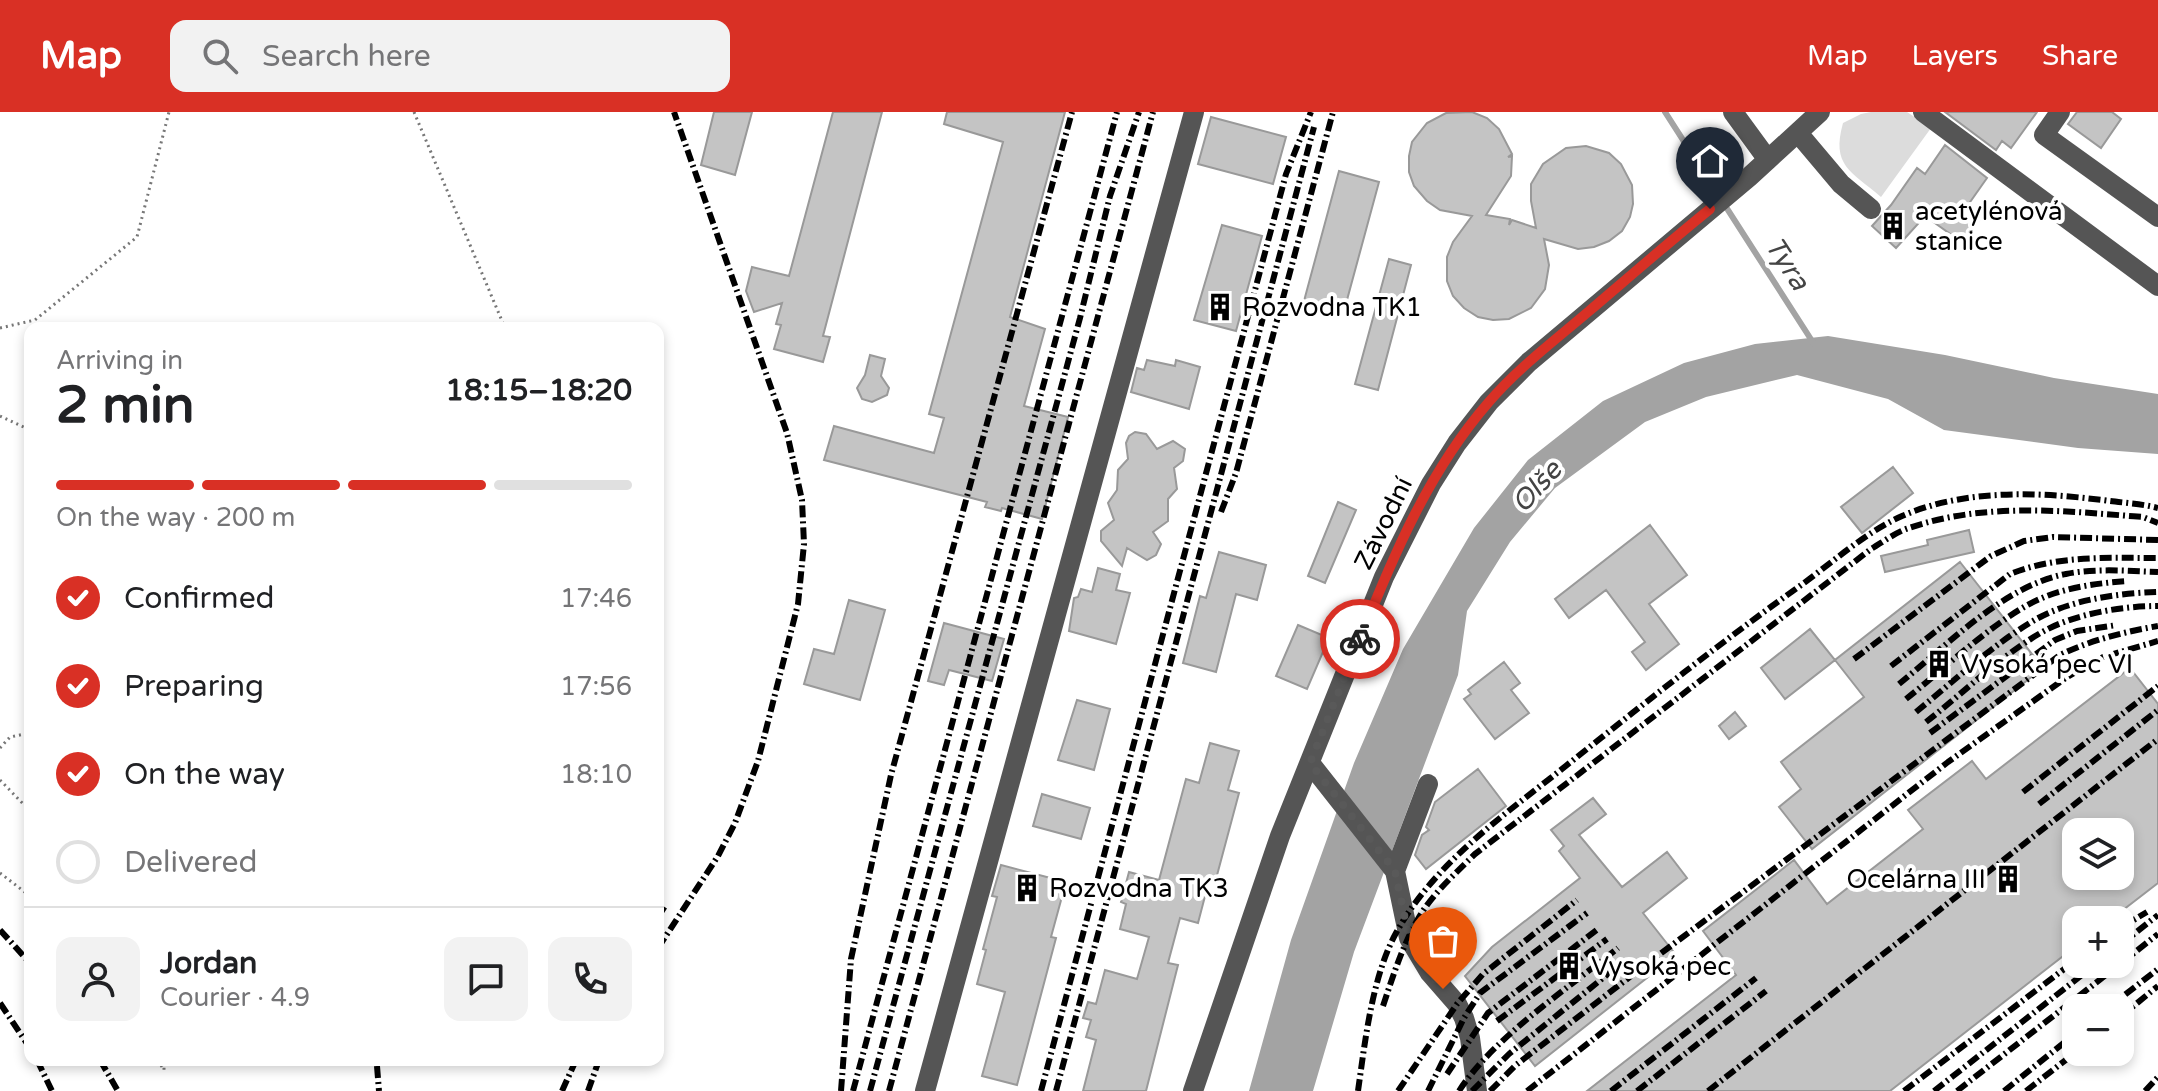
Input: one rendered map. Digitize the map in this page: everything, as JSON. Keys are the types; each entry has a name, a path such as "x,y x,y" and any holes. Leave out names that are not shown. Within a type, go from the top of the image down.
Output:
{"street":[{"path":"925,1091 1194,112"},
{"path":"1733,112 1768,160"},
{"name":"Závodní","path":"1193,1091 1280,836 1316,771 1384,577 1431,484 1457,443 1489,402 1529,362 1749,177 1820,112"},
{"path":"1923,112 2156,282"},
{"path":"2060,112 2044,135 2158,217"},
{"path":"1798,133 1841,184 1871,209"},
{"path":"1316,771 1395,871 1409,938 1430,973 1457,1004 1464,1018 1470,1038 1477,1091"},
{"path":"1395,871 1428,784"}],"path":[{"path":"26,322 35,320 137,237 169,112"},
{"path":"414,112 502,322"},
{"path":"0,328 24,323"},
{"path":"0,416 24,427"},
{"path":"0,748 10,737 24,734"},
{"path":"0,780 24,805"},
{"path":"0,873 24,891"}],"shaded area":[{"path":"1871,112 1907,112 1931,128 1881,197 1846,166 1840,149 1843,123"}],"water":[{"name":"Olše","path":"1828,336 2158,394 2158,454 2078,448 1944,430 1888,399 1797,375 1706,397 1645,422 1555,488 1510,542 1467,611 1458,675 1354,952 1313,1091 1249,1091 1291,940 1354,763 1403,649 1474,528 1528,460 1603,401 1684,363 1755,344"}],"building":[{"path":"714,112 752,112 735,175 701,165"},
{"path":"833,112 882,112 823,336 830,337 823,362 774,349 781,325 776,324 782,303 754,312 746,291 752,267 789,276"},
{"path":"947,112 1065,112 1010,317 1045,329 1024,406 1068,417 1042,519 1002,508 1001,511 985,507 987,502 824,460 834,426 934,453 944,418 929,414 1003,142 944,124"},
{"path":"1472,112 1487,118 1499,129 1512,154 1508,157 1512,156 1511,176 1486,215 1510,219 1509,225 1512,220 1536,228 1531,184 1543,164 1566,148 1586,146 1609,153 1621,164 1632,185 1630,217 1622,231 1609,241 1578,249 1544,239 1549,265 1545,289 1531,308 1509,319 1478,317 1453,296 1447,281 1447,257 1453,242 1472,216 1440,210 1427,201 1414,186 1409,172 1412,142 1427,123 1446,113"},
{"path":"1945,112 2037,112 2011,148 2002,141 1996,150"},
{"path":"2077,112 2112,112 2121,119 2101,148 2068,124"},
{"path":"1211,117 1286,137 1273,184 1198,164"},
{"path":"1945,145 1987,178 1968,205 1983,215 1963,243 1925,216 1896,248 1872,226 1917,168 1925,174"},
{"path":"1339,171 1379,182 1344,311 1304,301"},
{"path":"1222,225 1262,236 1236,331 1194,320"},
{"path":"1389,259 1411,265 1378,390 1355,384"},
{"path":"870,355 885,359 881,376 889,388 887,395 872,402 862,399 857,388 865,375"},
{"path":"1147,360 1175,366 1176,360 1200,367 1189,409 1131,392 1137,368 1144,370"},
{"path":"1135,432 1146,434 1157,449 1173,441 1185,449 1183,461 1174,468 1177,489 1168,499 1168,521 1153,532 1161,544 1156,555 1147,560 1127,548 1122,566 1101,541 1101,531 1114,520 1108,503 1117,490 1118,470 1128,459 1126,443"},
{"path":"1893,467 1913,493 1862,533 1841,507"},
{"path":"1338,502 1356,510 1325,583 1308,576"},
{"path":"1650,525 1687,575 1649,604 1679,644 1646,670 1632,652 1645,642 1606,590 1569,618 1555,599"},
{"path":"1969,530 1974,552 1885,572 1881,556 1928,545 1927,540"},
{"path":"1219,552 1266,565 1257,600 1236,594 1216,672 1183,663 1200,596 1206,598"},
{"name":"Vysoká pec VI","path":"1960,562 2043,668 1812,849 1779,807 1801,789 1781,762 1864,697 1835,660"},
{"path":"1098,568 1120,574 1116,590 1130,593 1116,644 1069,631 1074,598 1078,597 1081,589 1092,592"},
{"path":"849,600 885,610 860,700 804,684 814,649 834,654"},
{"path":"944,623 1004,639 992,681 949,670 944,685 928,681"},
{"path":"1298,625 1329,638 1307,689 1276,676"},
{"path":"1810,629 1835,660 1785,699 1761,668"},
{"path":"1504,662 1520,683 1511,690 1529,713 1495,739 1464,699 1471,694 1468,690"},
{"name":"Ocelárna III","path":"2130,668 2158,704 2158,883 2128,906 2062,906 2062,957 1890,1091 1587,1091 1736,975 1703,931 1794,860 1827,904 1923,829 1908,810 1972,761 1986,779"},
{"path":"1077,700 1110,709 1094,770 1058,760"},
{"path":"1735,712 1746,726 1729,739 1719,726"},
{"path":"1210,743 1239,751 1228,790 1239,793 1216,879 1210,877 1198,923 1180,918 1168,963 1178,965 1146,1091 1083,1091 1096,1040 1086,1037 1091,1020 1083,1018 1088,1002 1096,1004 1105,970 1137,979 1149,937 1120,929 1126,904 1121,902 1129,872 1159,880 1186,779 1199,783"},
{"path":"1478,769 1506,806 1426,869 1415,855 1422,835 1429,830 1426,827 1435,802"},
{"path":"1042,794 1090,808 1081,839 1033,826"},
{"name":"Vysoká pec","path":"1593,798 1606,814 1579,835 1622,887 1667,852 1687,878 1643,913 1676,955 1535,1066 1465,976 1492,947 1580,878 1559,851 1564,846 1551,830"},
{"path":"1001,865 1066,882 1051,937 1056,938 1017,1085 982,1076 1005,992 977,984 997,897 992,896"}],"waterway":[{"name":"Tyra","path":"1665,112 1814,344"}],"railway":[{"path":"664,939 718,856 735,823 758,761 798,604 804,544 802,500 787,433 674,112"},
{"path":"841,1091 851,959 891,775 1072,112"},
{"path":"853,1091 1117,112"},
{"path":"870,1091 1080,318 1110,196 1139,112"},
{"path":"889,1091 1153,112"},
{"path":"1041,1091 1286,174 1311,112"},
{"path":"1221,512 1236,473 1333,112"},
{"path":"1056,1091 1314,127"},
{"path":"1358,1091 1381,969 1396,933 1432,882 1499,819 1683,673 1848,549 1902,516 1927,507 1978,497 2031,494 2158,508"},
{"path":"1383,1006 1418,919 1437,893 1475,854 1885,540 1904,530 1938,520 1967,514 2025,510 2143,517 2158,523"},
{"path":"1854,659 1991,556 2024,541 2053,537 2158,540"},
{"path":"1891,666 2010,574 2064,561 2158,558"},
{"path":"1899,684 1977,619 2021,590 2043,580 2089,571 2158,572"},
{"path":"1906,699 1990,630 2025,606 2073,588 2127,581"},
{"path":"1916,712 2002,641 2047,614 2094,599 2158,592"},
{"path":"1926,722 1999,662 2044,631 2099,612 2158,606"},
{"path":"1930,733 2055,640 2077,631 2117,625"},
{"path":"1490,1091 1516,1065 1640,969 2060,655 2108,637 2158,626"},
{"path":"1527,1091 1948,762 2067,677 2103,657 2158,641"},
{"path":"2023,792 2158,686"},
{"path":"2039,804 2158,710"},
{"path":"1708,1091 2158,739"},
{"path":"1398,1091 1457,1004 1483,974 1577,900"},
{"path":"2134,920 2147,912"},
{"path":"1428,1091 1464,1018 1480,993 1587,913"},
{"path":"2134,934 2158,915"},
{"path":"1447,1074 1488,1013 1598,929"},
{"path":"0,930 24,956"},
{"path":"2134,953 2158,934"},
{"path":"1497,1021 1607,939"},
{"path":"1459,1091 1511,1033 1618,948"},
{"path":"1472,1091 1509,1054 1624,961"},
{"path":"2126,994 2158,969"},
{"path":"1904,1091 2062,971"},
{"path":"1611,1091 1756,978"},
{"path":"1934,1091 2078,978"},
{"path":"1957,1091 2102,978"},
{"path":"2134,1006 2158,986"},
{"path":"1637,1091 1766,991"},
{"path":"0,1003 24,1039"},
{"path":"2004,1091 2062,1044"},
{"path":"2026,1091 2062,1063"},
{"path":"40,1066 52,1091"},
{"path":"103,1066 118,1091"},
{"path":"377,1066 379,1091"},
{"path":"562,1091 573,1066"},
{"path":"588,1091 597,1066"},
{"path":"2145,1091 2158,1077"}],"way so far":[{"path":"1360,639 1310,763 1395,871 1409,938 1443,989"}],"place":[{"name":"acetylénová stanice","path":"1893,226"},
{"name":"Rozvodna TK1","path":"1220,307"},
{"name":"Vysoká pec VI","path":"1939,664"},
{"name":"Ocelárna III","path":"2008,879"},
{"name":"Rozvodna TK3","path":"1027,888"},
{"name":"Vysoká pec","path":"1569,966"}],"route":[{"path":"1360,639 1384,577 1431,484 1457,443 1489,402 1529,362 1710,209"}]}
